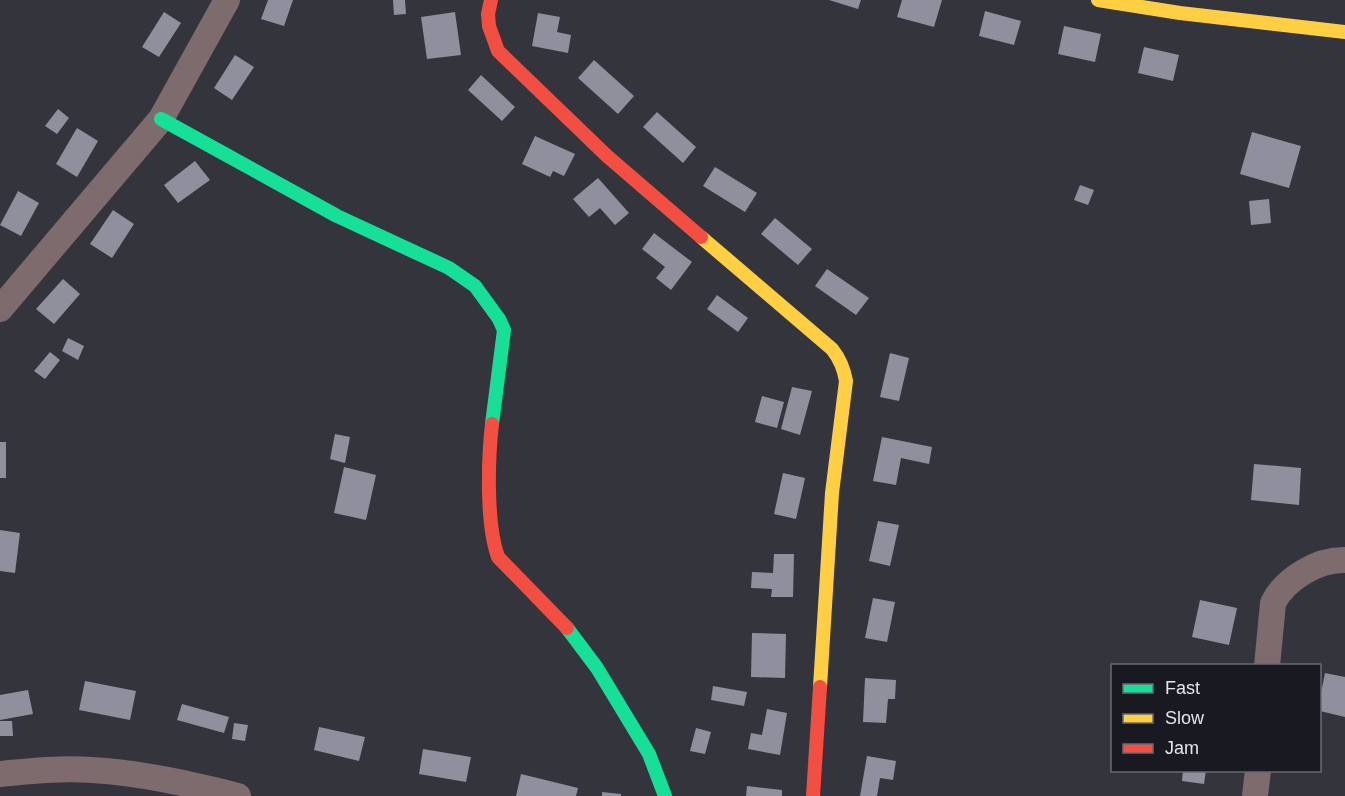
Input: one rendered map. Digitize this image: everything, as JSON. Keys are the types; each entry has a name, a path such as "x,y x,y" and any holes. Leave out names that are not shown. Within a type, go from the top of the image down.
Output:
{"street":[{"path":"0,309 161,119 227,0"},
{"path":"490,0 487,10 489,31 498,51 607,156 832,349 844,368 844,397 832,493 813,796"},
{"path":"1098,0 1180,13 1345,32"},
{"path":"161,119 338,216 449,268 475,286 485,298 504,330 491,435 489,472 493,543 498,557 557,617 597,668 649,754 665,796"},
{"path":"1267,664 1273,603 1278,594 1309,570 1321,564 1345,561"},
{"path":"0,774 49,770 91,770 140,775 238,796"},
{"path":"1255,796 1258,772"}],"building":[{"path":"268,0 293,0 284,26 261,19"},
{"path":"393,0 405,0 406,14 394,15"},
{"path":"829,0 861,0 858,9"},
{"path":"902,0 942,0 934,27 897,17"},
{"path":"985,11 1021,21 1014,45 979,36"},
{"path":"164,12 181,23 159,57 142,47"},
{"path":"455,12 461,55 427,59 421,17"},
{"path":"538,13 560,17 557,32 571,35 568,53 532,46"},
{"path":"1064,26 1101,34 1095,62 1058,54"},
{"path":"1144,47 1179,55 1173,81 1138,73"},
{"path":"235,55 254,67 232,100 214,88"},
{"path":"594,60 634,96 618,114 578,78"},
{"path":"481,75 515,107 502,121 468,90"},
{"path":"58,109 69,118 57,134 45,126"},
{"path":"657,112 696,147 683,163 643,127"},
{"path":"77,128 98,141 77,177 56,164"},
{"path":"1252,132 1301,146 1289,188 1240,174"},
{"path":"535,136 575,154 564,176 553,171 550,177 522,164"},
{"path":"195,161 210,180 178,203 164,185"},
{"path":"715,167 757,193 745,212 703,186"},
{"path":"598,178 629,213 615,225 600,208 589,217 573,199"},
{"path":"1080,185 1094,190 1088,205 1074,200"},
{"path":"18,191 39,203 21,236 0,225"},
{"path":"1269,199 1271,223 1251,225 1249,201"},
{"path":"113,210 134,224 112,258 90,244"},
{"path":"775,218 812,249 798,265 761,234"},
{"path":"654,233 692,262 671,290 656,278 665,267 642,249"},
{"path":"827,269 869,298 856,315 815,286"},
{"path":"63,279 80,294 54,324 36,309"},
{"path":"717,295 748,318 738,332 707,309"},
{"path":"68,338 84,346 78,360 62,351"},
{"path":"50,352 60,360 45,379 34,371"},
{"path":"890,353 909,358 899,401 880,397"},
{"path":"792,387 812,391 800,435 781,429"},
{"path":"762,396 784,402 777,428 755,422"},
{"path":"335,434 350,437 345,463 330,459"},
{"path":"882,437 932,447 929,464 901,458 896,485 873,481"},
{"path":"0,442 6,442 6,478 0,478"},
{"path":"1254,464 1301,468 1299,505 1251,500"},
{"path":"344,467 376,475 366,520 334,513"},
{"path":"783,473 805,478 796,519 774,514"},
{"path":"878,521 899,525 890,566 869,561"},
{"path":"0,530 20,533 15,573 0,571"},
{"path":"774,554 794,554 793,597 771,597 772,589 751,588 752,572 773,573"},
{"path":"873,598 895,602 887,642 865,638"},
{"path":"1200,600 1237,608 1229,645 1192,637"},
{"path":"752,633 786,634 785,678 751,677"},
{"path":"1325,673 1345,677 1345,717 1321,711 1321,693"},
{"path":"865,678 896,680 895,699 888,699 886,723 863,722"},
{"path":"85,681 136,691 130,720 79,710"},
{"path":"713,686 747,692 744,706 711,700"},
{"path":"28,690 33,714 0,720 0,695"},
{"path":"182,704 229,717 224,733 177,720"},
{"path":"767,709 787,713 780,755 748,749 751,733 762,735"},
{"path":"0,721 12,721 13,736 0,736"},
{"path":"234,723 248,725 245,741 232,739"},
{"path":"319,727 365,737 359,761 314,750"},
{"path":"696,728 711,732 705,754 690,751"},
{"path":"423,749 471,757 466,782 419,774"},
{"path":"867,756 896,761 893,780 880,778 877,796 860,796"},
{"path":"1183,772 1206,772 1204,784 1182,781"},
{"path":"521,774 578,788 576,796 516,796"},
{"path":"747,786 782,790 782,796 746,796"},
{"path":"602,792 621,794 621,796 602,796"}],"traffic: fast":[{"path":"161,119 337,216 449,268 475,286 499,319 504,330 492,424"},
{"path":"567,628 597,668 649,754 665,796"}],"traffic: slow":[{"path":"1098,0 1180,13 1345,32"},
{"path":"701,237 832,349 844,372 846,381 832,493 820,687"}],"traffic: jam":[{"path":"491,0 488,14 489,26 498,51 607,156 701,237"},
{"path":"492,424 489,473 490,510 491,527 498,557 567,628"},
{"path":"813,796 820,687"}]}
